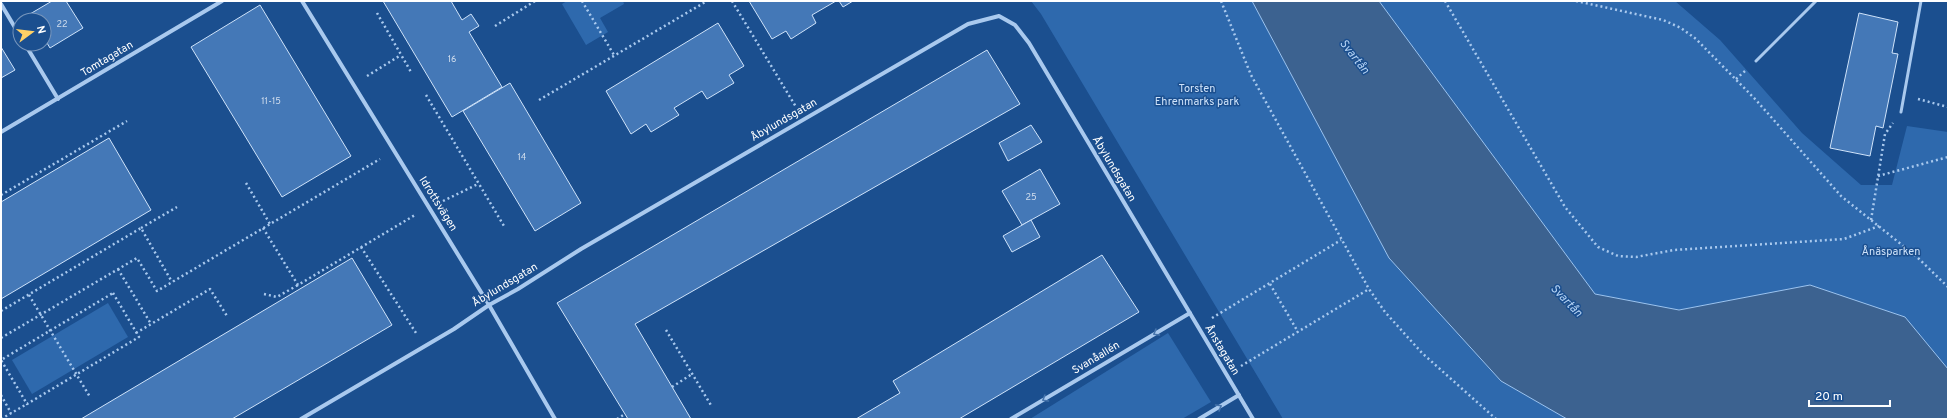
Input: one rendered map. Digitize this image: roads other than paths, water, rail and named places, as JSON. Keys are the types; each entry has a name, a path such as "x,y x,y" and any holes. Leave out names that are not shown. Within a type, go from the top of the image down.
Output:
{"street":[{"name":"Tomtagatan","path":"1,132 222,1"},
{"name":"Idrottsvägen","path":"302,1 489,305 555,419"},
{"path":"1,4 12,23"},
{"name":"Åbylundsgatan","path":"301,419 454,329 489,305 518,289 581,249 968,24 999,16 1015,26 1029,43 1176,290"},
{"path":"30,52 58,99"},
{"name":"Ånstagatan","path":"1176,290 1253,419"},
{"name":"Svanåallén","path":"1011,419 1190,313"},
{"path":"1199,419 1239,395"}],"lane":[{"path":"1756,61 1816,1"},
{"path":"1901,112 1921,1"}],"water":[{"name":"Svartån","path":"1252,1 1379,1 1595,294 1679,310 1810,285 1905,317 1948,369 1948,419 1567,419 1501,381 1389,258"}],"park label":[{"name":"Torsten Ehrenmarks park","path":"1197,95"},
{"name":"Ånäsparken","path":"1891,252"}]}
